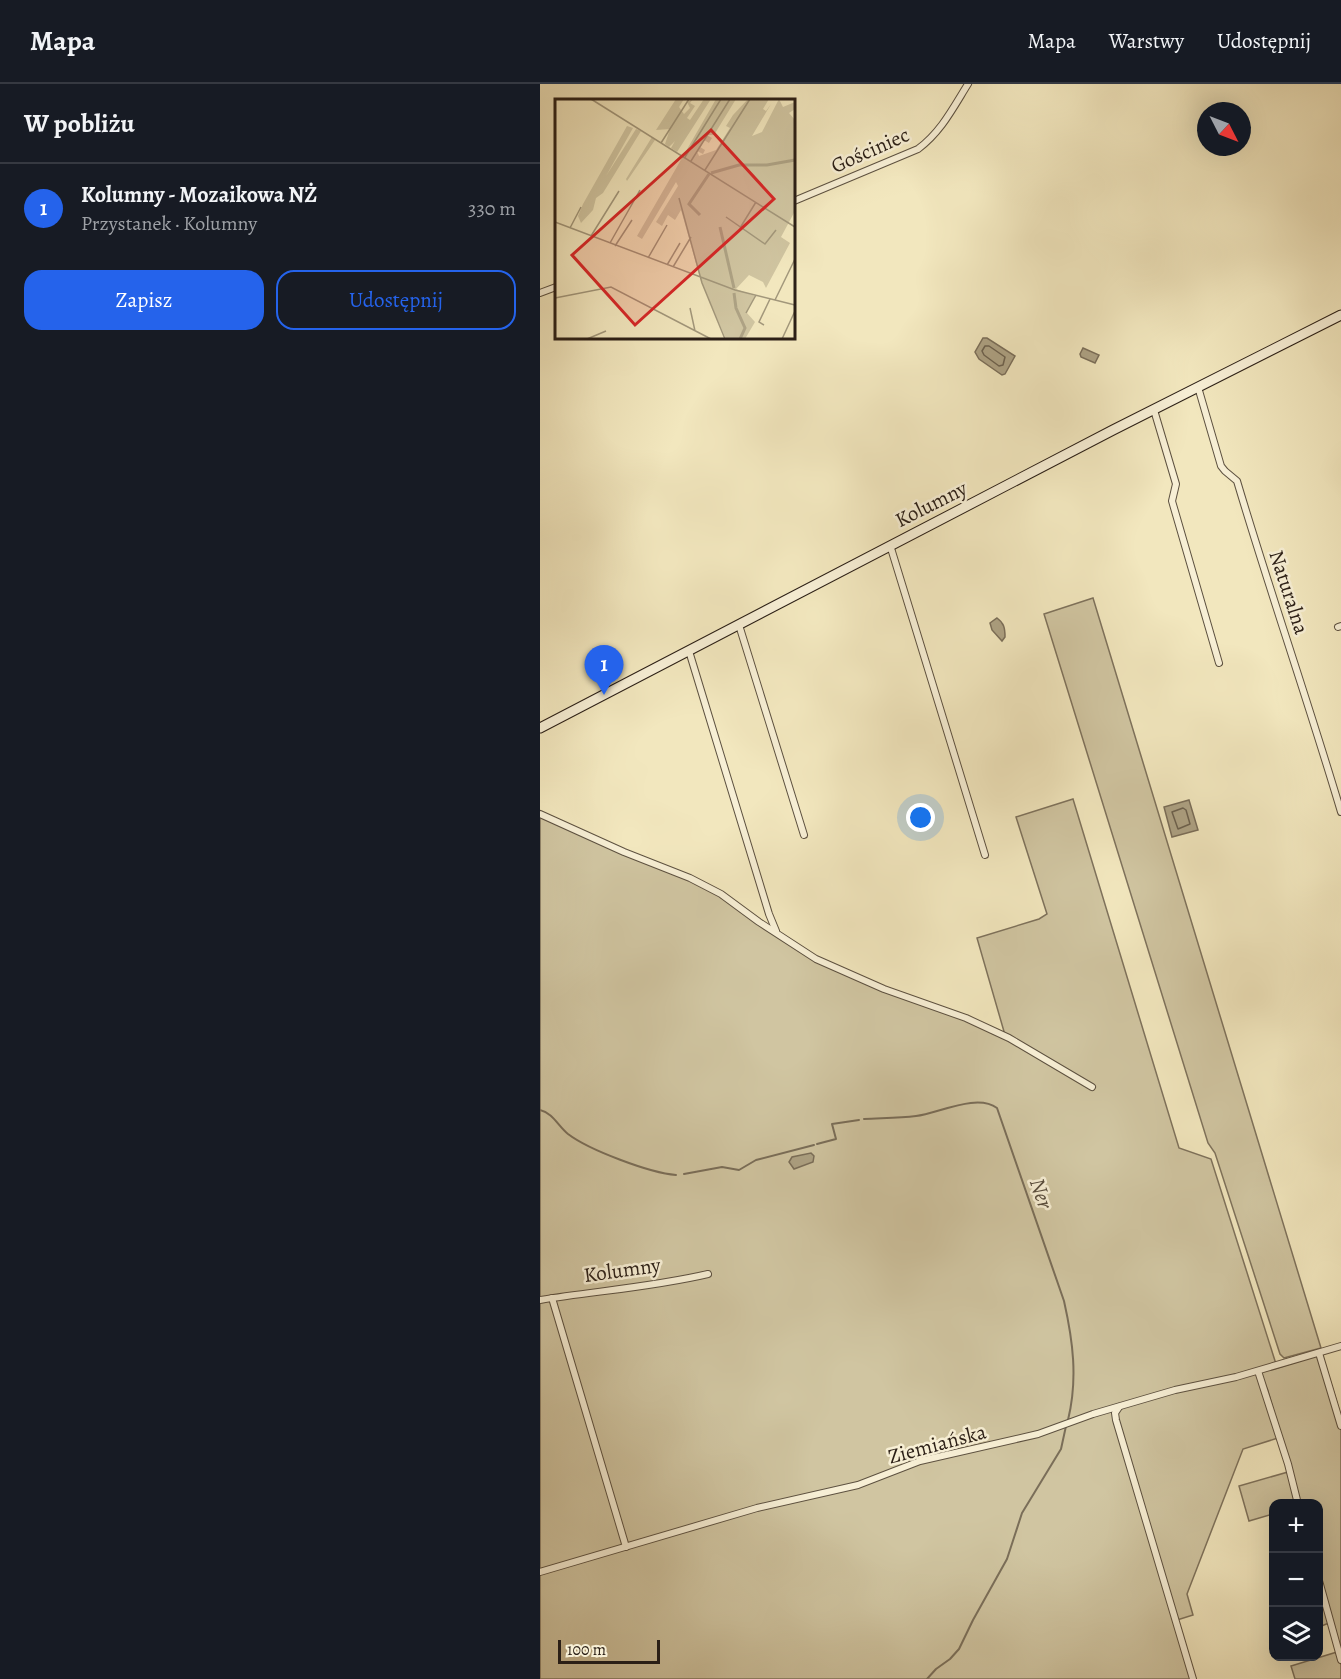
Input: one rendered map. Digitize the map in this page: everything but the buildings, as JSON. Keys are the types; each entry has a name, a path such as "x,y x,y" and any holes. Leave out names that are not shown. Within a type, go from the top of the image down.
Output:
{"street":[{"name":"Gościniec","path":"795,201 918,149 930,140 942,125 968,84"},
{"path":"540,293 555,287"},
{"name":"Kolumny","path":"540,728 890,545 1341,315"},
{"name":"Naturalna","path":"1198,387 1221,466 1238,481 1272,599 1296,662 1341,812"},
{"path":"1154,410 1176,484 1172,501 1219,663"},
{"path":"890,545 985,855"},
{"path":"739,625 804,836"},
{"path":"689,651 769,915 777,933"},
{"path":"540,813 624,852 690,878 721,894 759,922 823,962 893,992 966,1018 1009,1038 1092,1087"},
{"name":"Kolumny","path":"540,1300 634,1288 708,1274"},
{"path":"552,1298 626,1547"},
{"name":"Ziemiańska","path":"540,1572 757,1508 858,1485 920,1461 1038,1434 1093,1414 1175,1390 1258,1371 1341,1346"},
{"path":"1319,1353 1341,1426"},
{"path":"1258,1371 1297,1499"},
{"path":"1119,1407 1116,1411 1116,1420 1193,1679"},
{"path":"1323,1595 1341,1660"}],"shaded area":[{"path":"1093,598 1321,1348 1284,1358 1280,1354 1215,1153 1208,1143 1044,614"},
{"path":"1073,799 1179,1148 1211,1159 1276,1364 1274,1369 1322,1354 1341,1416 1341,1654 1323,1587 1323,1499 1299,1499 1267,1388 1278,1438 1243,1449 1187,1594 1193,1615 1177,1620 1191,1679 540,1679 540,815 719,894 829,965 1005,1035 977,938 1039,919 1047,914 1016,817"},
{"path":"1288,1472 1295,1499 1269,1499 1269,1515 1249,1521 1239,1486"},
{"path":"1323,1602 1329,1623 1323,1625"},
{"path":"1337,1652 1341,1665 1341,1679 1295,1679 1291,1666 1307,1661 1323,1661 1323,1656"}],"water":[{"path":"983,338 987,338 1015,356 1005,374 1002,375 979,359 975,352"},
{"path":"1083,348 1099,355 1095,363 1081,357"},
{"path":"997,618 1004,628 1005,637 1002,641 992,630 990,623"},
{"path":"1189,800 1198,830 1172,837 1164,807"},
{"path":"811,1153 814,1156 813,1162 794,1169 789,1162 792,1157"}],"waterway":[{"name":"Ner","path":"864,1119 916,1116 979,1102 997,1108 1064,1301 1070,1331 1074,1375 1068,1420"},
{"name":"Ner","path":"540,1110 552,1117 568,1134 590,1147 636,1165 676,1175"},
{"name":"Ner","path":"817,1144 836,1139 832,1124 859,1120"},
{"name":"Ner","path":"684,1174 722,1167 739,1170 756,1160 814,1145"},
{"name":"Ner","path":"927,1679 959,1649 1007,1559 1022,1513 1061,1449 1066,1426"}],"place":[{"name":"Kolumny - Mozaikowa NŻ","path":"604,695"}]}
